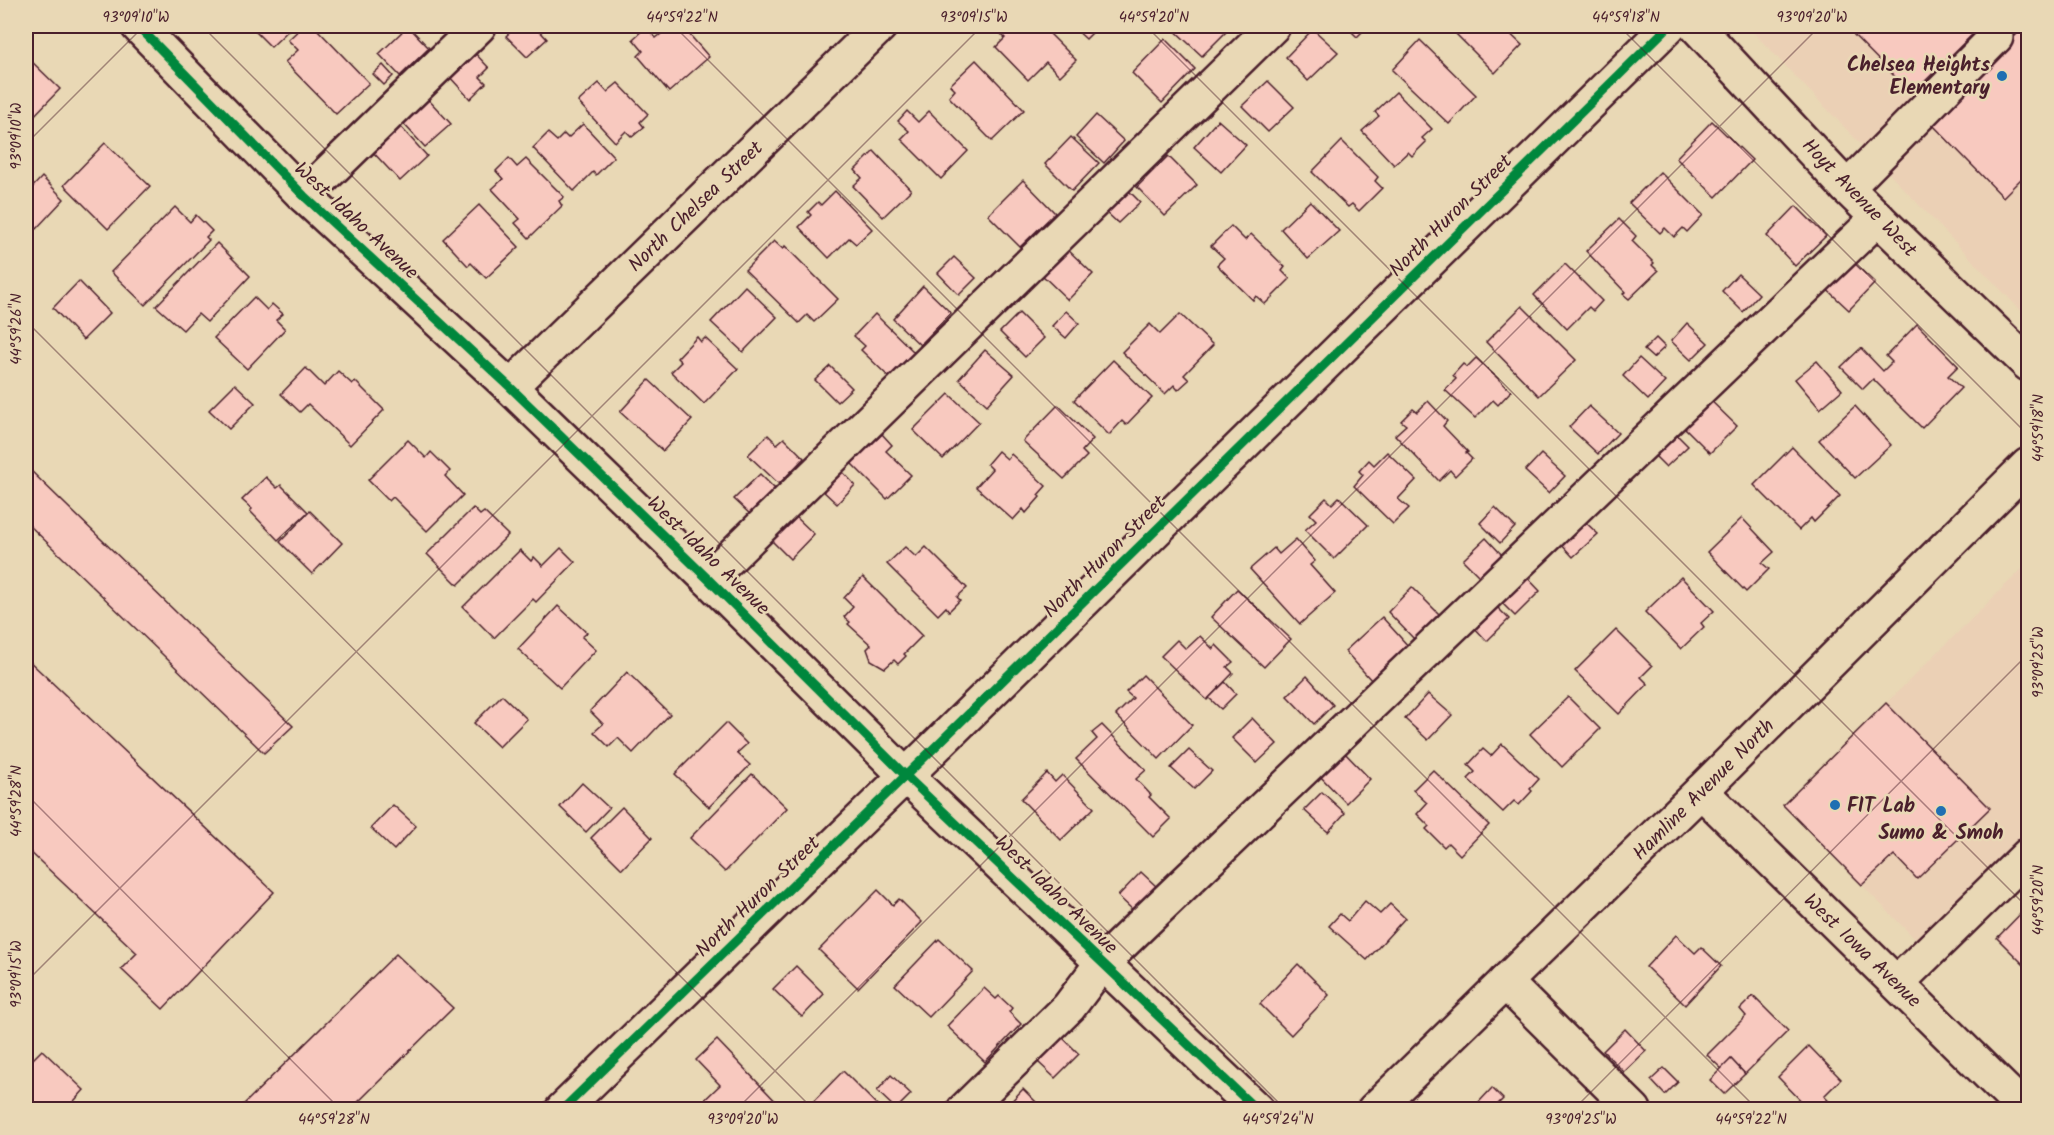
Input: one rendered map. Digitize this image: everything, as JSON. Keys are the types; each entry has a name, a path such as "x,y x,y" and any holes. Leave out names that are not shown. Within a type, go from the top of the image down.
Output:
{"street":[{"name":"West Idaho Avenue","path":"138,26 304,196 510,387 906,776 1257,1110"},
{"path":"304,196 479,26"},
{"name":"North Chelsea Street","path":"510,387 880,26"},
{"path":"708,579 1273,26"},
{"name":"North Huron Street","path":"562,1110 906,776 1669,26"},
{"name":"Hoyt Avenue West","path":"1696,26 1847,188 2028,364"},
{"path":"1847,188 1996,37"},
{"path":"964,1110 1069,1007 1102,963 1878,218"},
{"name":"Hamline Avenue North","path":"1374,1110 1701,791 2028,465"},
{"name":"West Iowa Avenue","path":"1701,791 2025,1110"},
{"path":"1897,983 2028,855"},
{"path":"1505,982 1634,1110"}],"shaded area":[{"path":"1747,26 2028,26 2028,318"},
{"path":"2028,563 2028,835 1919,943 1783,805"}],"building":[{"path":"250,26 293,26 271,47"},
{"path":"303,26 314,26 369,83 336,114 285,62 298,50 288,40"},
{"path":"408,26 429,48 400,76 379,54"},
{"path":"517,26 535,26 547,39 527,57 506,36"},
{"path":"671,26 682,26 709,57 669,92 638,56 643,51 633,39 646,27 656,38"},
{"path":"1008,26 1042,26 1076,60 1060,76 1046,62 1028,80 996,47 1005,38 1000,33"},
{"path":"1072,26 1096,26 1098,27 1086,39"},
{"path":"1170,26 1220,26 1226,32 1202,56"},
{"path":"1346,26 1368,26 1357,37"},
{"path":"1461,26 1502,26 1522,45 1495,73 1454,32"},
{"name":"Chelsea Heights Elementary","path":"1845,26 1981,26 1912,94"},
{"name":"Chelsea Heights Elementary","path":"2014,26 2028,26 2028,172 2003,197 1929,121 2020,31"},
{"path":"1313,29 1338,52 1308,81 1286,57"},
{"path":"1165,39 1195,69 1162,103 1132,73"},
{"path":"1420,40 1476,95 1449,124 1392,70"},
{"path":"473,51 489,68 480,77 486,83 470,99 448,75"},
{"path":"26,58 60,89 26,124"},
{"path":"976,60 1024,110 992,141 949,97 955,90 950,85"},
{"path":"383,65 393,76 384,85 373,74"},
{"path":"1268,81 1294,107 1268,132 1242,106"},
{"path":"599,83 607,92 618,83 648,114 640,122 644,127 632,137 626,131 615,142 578,102"},
{"path":"1396,92 1432,129 1422,138 1426,142 1412,156 1408,152 1394,165 1362,131 1379,116 1375,112"},
{"path":"426,97 451,124 425,147 401,121"},
{"path":"907,111 918,122 929,111 968,151 941,179 901,139 909,131 898,121"},
{"path":"1096,115 1124,141 1104,163 1076,137"},
{"path":"1218,120 1246,145 1221,172 1194,147"},
{"path":"1712,121 1752,160 1716,197 1676,158"},
{"path":"398,124 427,156 400,181 370,149"},
{"path":"583,124 614,157 596,175 593,172 574,191 533,148 548,133 557,141 564,134 568,138"},
{"path":"1071,137 1099,163 1072,191 1045,164"},
{"path":"1342,141 1378,177 1375,181 1382,188 1359,211 1352,204 1348,207 1312,172"},
{"path":"105,143 150,186 108,229 64,185"},
{"path":"874,151 911,190 883,217 853,186 862,178 855,170"},
{"path":"1168,156 1197,185 1165,216 1137,187"},
{"path":"509,158 517,167 526,159 564,197 559,201 562,206 529,238 515,223 520,219 492,189 503,179 496,171"},
{"path":"1660,172 1703,215 1687,232 1683,228 1674,237 1665,228 1660,233 1629,203"},
{"path":"42,177 64,199 36,229 26,218 26,194"},
{"path":"1023,180 1055,213 1020,247 988,215"},
{"path":"1127,189 1140,202 1118,223 1105,211"},
{"path":"835,191 872,229 856,244 849,238 829,258 799,227 811,215 808,212 818,202 821,205"},
{"path":"1310,201 1339,231 1308,259 1281,229"},
{"path":"479,205 519,247 486,278 471,263 468,266 443,239"},
{"path":"1796,206 1826,236 1795,266 1767,236"},
{"path":"175,207 190,222 196,215 212,231 206,237 209,240 145,305 111,272"},
{"path":"1619,219 1636,236 1632,241 1654,263 1652,265 1658,271 1629,299 1586,251"},
{"path":"1231,226 1245,240 1251,234 1285,267 1282,271 1290,279 1265,304 1256,296 1253,300 1217,265 1224,258 1211,246"},
{"path":"774,241 783,249 785,246 838,299 814,322 807,315 799,323 745,270"},
{"path":"217,243 250,276 207,322 198,314 183,330 156,306"},
{"path":"1066,248 1093,274 1068,300 1040,273"},
{"path":"1846,255 1875,283 1849,310 1820,283"},
{"path":"954,257 976,278 959,295 938,273"},
{"path":"1565,264 1602,301 1593,311 1589,307 1567,329 1534,295"},
{"path":"1738,274 1759,294 1743,312 1722,291"},
{"path":"79,281 110,313 83,340 53,308"},
{"path":"745,286 777,317 743,352 711,322"},
{"path":"923,286 951,313 920,345 893,319"},
{"path":"254,297 267,310 272,304 283,314 276,320 285,329 247,369 214,338"},
{"path":"1522,306 1576,360 1539,396 1486,342"},
{"path":"1066,311 1079,323 1066,338 1052,326"},
{"path":"1019,313 1044,338 1025,357 1000,332"},
{"path":"875,314 915,353 891,379 861,350 865,346 854,336"},
{"path":"1180,314 1213,345 1184,375 1189,380 1178,390 1174,385 1165,394 1122,352 1150,324 1160,334"},
{"path":"1687,323 1708,343 1691,360 1671,341"},
{"path":"1917,324 1958,366 1948,376 1961,388 1922,428 1873,379 1863,389 1841,367 1861,348 1883,371 1892,362 1886,356"},
{"path":"697,337 701,342 705,338 738,369 704,404 671,372 681,362 677,358"},
{"path":"1656,338 1665,347 1653,358 1644,350"},
{"path":"985,350 1014,375 987,405 959,379"},
{"path":"1476,358 1511,391 1498,405 1493,400 1475,418 1445,390 1456,379 1453,375 1463,364 1467,367"},
{"path":"1639,358 1665,382 1648,400 1623,376"},
{"path":"1113,360 1152,398 1126,425 1122,421 1109,435 1074,400"},
{"path":"1817,361 1842,390 1820,409 1795,379"},
{"path":"830,366 852,388 837,402 815,380"},
{"path":"306,368 324,386 338,371 352,384 355,381 384,410 350,445 308,404 300,412 281,394"},
{"path":"649,380 692,420 663,451 620,412"},
{"path":"235,384 255,403 229,429 209,410"},
{"path":"949,394 979,422 943,459 913,430"},
{"path":"1705,395 1737,426 1710,453 1679,422"},
{"path":"1428,401 1447,421 1443,426 1472,459 1455,476 1450,470 1439,481 1395,435 1406,425 1401,421 1413,409 1417,412"},
{"path":"1058,405 1093,439 1082,451 1087,456 1064,479 1023,441"},
{"path":"1589,406 1618,433 1598,454 1569,427"},
{"path":"1855,406 1891,445 1855,478 1819,440"},
{"path":"1671,429 1688,446 1666,467 1650,451"},
{"path":"882,434 892,445 886,451 911,475 887,499 850,462 875,437 877,439"},
{"path":"768,435 777,444 784,438 804,458 779,484 748,455"},
{"path":"408,440 426,458 431,452 450,471 445,476 463,495 427,531 393,497 389,501 368,480"},
{"path":"1792,447 1840,496 1814,522 1811,518 1799,530 1754,485"},
{"path":"998,451 1007,459 1011,454 1046,486 1026,513 1023,509 1013,520 976,487 992,469 987,464"},
{"path":"1387,452 1416,480 1398,499 1409,508 1393,524 1354,486 1363,475 1359,471 1369,460 1374,465"},
{"path":"1541,454 1565,476 1549,493 1525,471"},
{"path":"26,466 293,726 264,753 26,522"},
{"path":"841,470 855,485 837,504 821,489"},
{"path":"760,474 776,490 751,515 734,499"},
{"path":"266,477 277,488 281,485 308,512 278,540 242,500"},
{"path":"1339,497 1368,525 1334,559 1305,530 1316,520 1310,514 1326,498 1332,504"},
{"path":"1495,507 1515,527 1500,543 1480,523"},
{"path":"473,508 480,515 484,512 508,535 458,585 427,554"},
{"path":"310,511 342,543 312,574 280,542"},
{"path":"794,515 814,534 790,559 770,539"},
{"path":"1742,518 1774,552 1762,563 1769,569 1746,592 1707,552"},
{"path":"1582,519 1598,534 1573,557 1559,542"},
{"path":"1486,538 1502,555 1480,577 1463,560"},
{"path":"1296,539 1315,561 1310,565 1335,593 1300,624 1250,569 1274,548 1279,554"},
{"path":"905,547 916,557 926,547 967,588 957,597 960,600 949,611 946,607 938,615 887,564"},
{"path":"561,548 575,562 536,602 533,599 494,638 463,607 520,550 531,561 534,557 543,566"},
{"path":"1522,572 1540,591 1515,616 1496,597"},
{"path":"863,577 922,636 904,654 906,656 898,664 894,660 885,668 871,660 867,649 871,645 848,624 850,622 844,617 853,607 844,598"},
{"path":"1681,577 1714,611 1701,623 1704,627 1681,649 1645,612"},
{"path":"1412,587 1440,615 1415,640 1388,612"},
{"path":"1237,589 1291,639 1264,667 1211,617"},
{"path":"1493,603 1509,619 1487,641 1472,625"},
{"path":"558,606 587,633 582,637 596,650 560,688 518,649"},
{"path":"1382,617 1409,647 1372,681 1345,651"},
{"path":"1616,630 1652,666 1641,677 1648,684 1619,714 1575,671"},
{"path":"1200,636 1213,649 1216,645 1233,662 1227,667 1233,673 1207,700 1161,656 1177,640 1186,649"},
{"path":"26,658 274,892 163,1009 121,969 137,953 26,848"},
{"path":"627,672 670,714 633,753 618,738 609,747 594,732 603,724 590,711"},
{"path":"1143,675 1192,725 1159,759 1116,715 1133,698 1126,692"},
{"path":"1307,676 1333,705 1314,724 1287,696"},
{"path":"1225,682 1236,694 1221,709 1209,698"},
{"path":"1428,694 1452,715 1428,740 1405,719"},
{"path":"502,695 527,719 499,747 474,723"},
{"path":"1568,697 1600,729 1562,767 1530,734"},
{"path":"1886,703 1990,808 1917,879 1894,855 1862,885 1783,805"},
{"path":"1252,718 1277,744 1257,763 1232,738"},
{"path":"726,723 747,744 737,753 750,765 709,807 675,774"},
{"path":"1102,725 1146,770 1136,779 1151,795 1149,797 1171,819 1153,837 1076,759 1097,739 1092,733"},
{"path":"1502,744 1539,779 1519,805 1514,801 1503,812 1468,779 1475,772 1468,765 1483,749 1491,756"},
{"path":"1341,749 1370,779 1346,803 1317,773"},
{"path":"1189,750 1212,771 1194,789 1171,768"},
{"path":"1433,770 1489,825 1460,855 1448,843 1444,847 1426,829 1429,826 1417,814 1427,803 1413,790"},
{"path":"1047,773 1055,782 1062,775 1094,808 1061,840 1021,799"},
{"path":"752,774 787,808 725,872 690,838"},
{"path":"582,783 609,808 586,832 560,807"},
{"path":"1322,792 1345,813 1328,832 1304,810"},
{"path":"393,805 416,826 394,850 371,828"},
{"path":"622,807 652,838 622,869 591,838"},
{"path":"1141,872 1157,887 1134,911 1118,896"},
{"path":"878,890 893,905 899,899 922,922 858,988 819,950"},
{"path":"1365,901 1380,914 1390,904 1405,918 1367,960 1329,926 1340,914 1348,921"},
{"path":"2028,906 2028,969 1997,938"},
{"path":"1676,935 1695,953 1701,947 1721,966 1685,1005 1646,967"},
{"path":"939,939 973,971 929,1017 895,985"},
{"path":"396,954 453,1008 350,1110 238,1110"},
{"path":"1298,964 1329,995 1291,1035 1260,1004"},
{"path":"796,966 824,994 802,1017 773,989"},
{"path":"984,988 996,999 999,996 1012,1008 1009,1012 1021,1024 985,1062 947,1026"},
{"path":"1753,996 1788,1031 1745,1074 1731,1059 1722,1069 1707,1055 1746,1016 1740,1009"},
{"path":"1625,1029 1646,1051 1624,1072 1603,1051"},
{"path":"1062,1037 1079,1054 1055,1078 1038,1062"},
{"path":"717,1040 784,1110 694,1110 720,1085 696,1060"},
{"path":"1809,1046 1841,1079 1824,1096 1837,1110 1810,1110 1778,1077"},
{"path":"42,1050 84,1090 66,1110 26,1110 26,1066"},
{"path":"1731,1059 1745,1074 1724,1094 1710,1080"},
{"path":"1664,1068 1678,1082 1665,1095 1651,1080"},
{"path":"843,1071 882,1110 805,1110"},
{"path":"891,1075 911,1094 896,1109 877,1091"},
{"path":"1492,1088 1503,1099 1492,1110 1485,1110 1478,1103"},
{"path":"1023,1089 1044,1110 1003,1110"}],"cycle path":[{"path":"138,26 304,196 510,387 906,776 1257,1110"},
{"path":"562,1110 1669,26"}],"place":[{"name":"Chelsea Heights Elementary","path":"2002,76"},
{"name":"FIT Lab","path":"1835,805"},
{"name":"Sumo & Smoh","path":"1941,811"}]}
